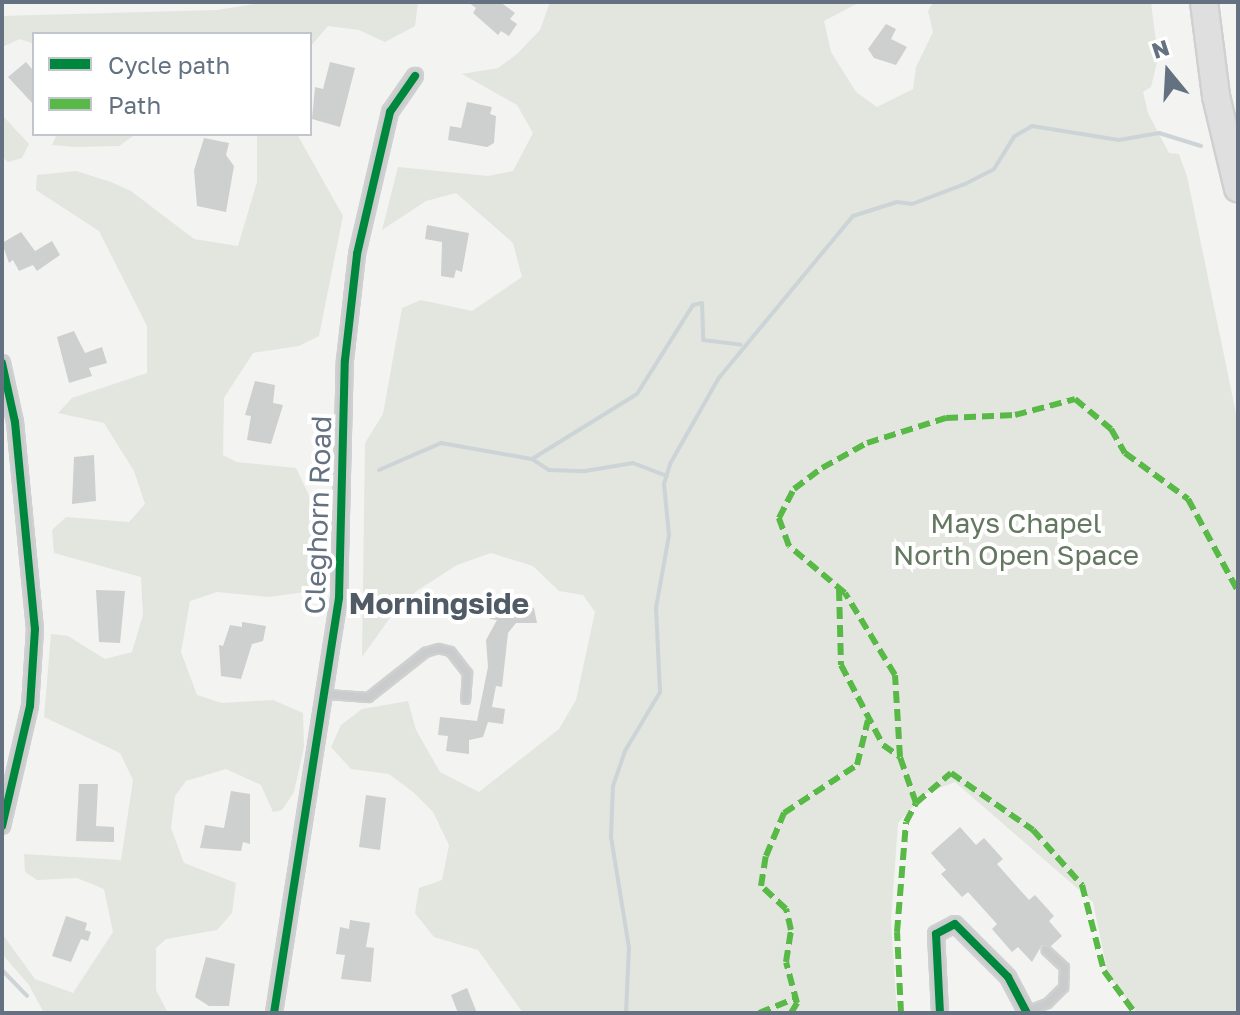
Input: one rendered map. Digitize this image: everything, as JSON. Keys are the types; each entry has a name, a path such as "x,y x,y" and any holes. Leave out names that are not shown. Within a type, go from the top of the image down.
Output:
{"highway":[{"path":"1204,2 1216,96 1238,188"}],"street":[{"name":"Cleghorn Road","path":"274,1013 327,694 339,598 345,360 356,263 390,112 415,76"},
{"path":"2,363 15,422 35,629 30,706 2,826"},
{"path":"940,1013 936,934 955,924 1008,977 1027,1012"}],"lane":[{"path":"327,694 368,697 425,652 438,648 450,651 467,673 465,699"},
{"path":"1027,1012 1047,1003 1063,987 1064,967 1046,950"}],"green space":[{"path":"266,2 418,2 415,26 385,42 359,30 328,26 312,45 312,32 32,32 32,43 20,39 2,47 2,16 217,10"},
{"name":"Mays Chapel North Open Space","path":"550,2 860,2 824,21 831,52 856,92 877,107 913,89 916,67 933,32 928,11 933,2 1151,2 1158,58 1151,87 1143,92 1148,113 1169,153 1179,154 1187,176 1238,423 1238,1013 1137,1013 1108,975 1093,902 955,782 925,794 898,823 891,921 897,1013 523,1013 478,950 434,937 415,913 419,888 442,880 449,845 433,812 413,792 389,774 351,769 331,747 341,725 362,709 408,701 416,730 440,772 479,792 559,729 576,700 595,612 583,595 559,591 533,566 491,553 457,565 418,590 397,608 362,657 365,443 383,414 402,308 421,300 472,311 522,277 513,243 456,193 426,201 382,230 398,167 488,176 513,171 533,133 517,105 462,74 498,68 517,54 540,30"},
{"path":"2,115 29,144 22,158 8,162 2,157"},
{"path":"56,136 133,136 119,146 52,145"},
{"path":"257,136 298,136 343,216 319,336 299,346 253,353 224,398 223,455 237,462 296,468 315,517 313,581 305,592 269,597 217,592 190,601 181,652 197,695 222,703 273,700 303,713 304,747 294,792 282,810 273,812 261,785 226,769 186,781 175,796 171,828 184,863 236,883 232,913 217,930 166,939 156,948 156,990 168,1013 44,1013 29,985 3,955 3,935 35,979 73,993 113,932 104,889 77,878 37,880 25,872 24,854 121,860 133,780 120,753 44,717 51,634 68,636 105,659 132,652 143,615 141,577 54,553 52,530 66,517 129,522 145,504 134,471 104,423 58,413 72,398 147,373 147,326 99,231 36,190 37,175 76,171 111,182 131,191 194,239 238,246 257,182"}],"building":[{"path":"468,2 500,2 515,13 510,19 517,24 509,36 501,31 498,35 473,13 476,8"},
{"path":"886,24 896,29 891,39 907,47 896,65 874,58 868,49"},
{"path":"26,62 32,69 32,103 8,77"},
{"path":"330,62 355,68 340,127 312,119 315,87 323,89"},
{"path":"467,102 492,107 490,114 496,116 494,143 487,147 448,140 450,126 461,128"},
{"path":"204,138 229,143 226,155 234,166 226,212 197,206 194,170"},
{"path":"427,225 469,233 462,272 456,270 454,278 441,276 442,242 425,239"},
{"path":"21,232 35,251 52,241 60,255 37,271 33,265 19,271 13,260 9,263 2,243"},
{"path":"74,331 85,353 102,347 107,363 89,368 92,376 69,383 57,337"},
{"path":"255,381 275,385 273,403 283,405 271,444 247,440 251,416 245,415"},
{"path":"94,455 96,501 72,504 74,457"},
{"path":"96,590 125,591 120,643 99,642"},
{"path":"495,597 534,608 537,623 516,623 508,633 502,687 496,686 492,707 505,709 503,724 488,722 483,737 469,740 469,754 446,751 448,736 438,735 440,717 477,721 488,667 486,640 497,620 490,619"},
{"path":"242,622 266,626 263,641 252,644 241,679 221,676 219,645 223,646 230,625 242,627"},
{"path":"79,784 98,784 96,826 114,827 114,842 76,841"},
{"path":"231,791 250,794 250,844 243,842 241,851 200,848 205,825 224,828"},
{"path":"366,795 386,798 380,850 359,847"},
{"path":"960,827 976,845 984,838 1003,859 997,864 1029,900 1035,895 1054,916 1049,921 1062,936 1051,946 1042,945 1032,962 1018,947 1012,952 992,929 997,924 968,892 962,897 941,874 946,870 931,853"},
{"path":"66,916 87,923 85,930 91,932 88,941 81,939 71,962 52,956"},
{"path":"350,920 370,923 366,947 374,948 371,982 341,979 345,955 336,954 340,927 349,929"},
{"path":"206,957 235,964 229,1006 209,1006 195,997"},
{"path":"467,988 477,1013 458,1013 451,995"}],"waterway":[{"path":"626,1013 629,948 611,837 613,786 625,751 660,692 656,608 669,535 664,484 670,464 718,379 853,216 897,202 912,204 965,184 994,169 1015,136 1032,126 1119,140 1159,133 1201,146"},
{"path":"532,459 637,394 693,305 702,303 703,340 741,345"},
{"path":"379,470 441,443 532,459 549,470 585,471 633,463 667,476"},
{"path":"2,970 27,996"}],"marked path":[{"path":"916,803 900,757 895,675 845,593 789,546 779,518 794,489 822,468 867,443 946,418 1015,415 1075,399 1111,429 1125,453 1188,499 1238,591"},
{"path":"839,589 841,665 883,745 900,757"},
{"path":"791,1013 797,1003 786,962 791,930 786,909 761,886 766,856 784,813 857,765 868,720"},
{"path":"901,1013 897,932 906,822 916,803 951,773 1033,830 1082,885 1104,971 1135,1013"},
{"path":"759,1013 796,998"}],"cycle path":[{"path":"274,1013 339,598 345,360 357,254 390,112 415,76"},
{"path":"2,363 15,422 35,629 30,706 2,826"},
{"path":"940,1013 936,934 955,924 1008,977 1027,1013"}],"district":[{"name":"Morningside","path":"439,603"}]}
